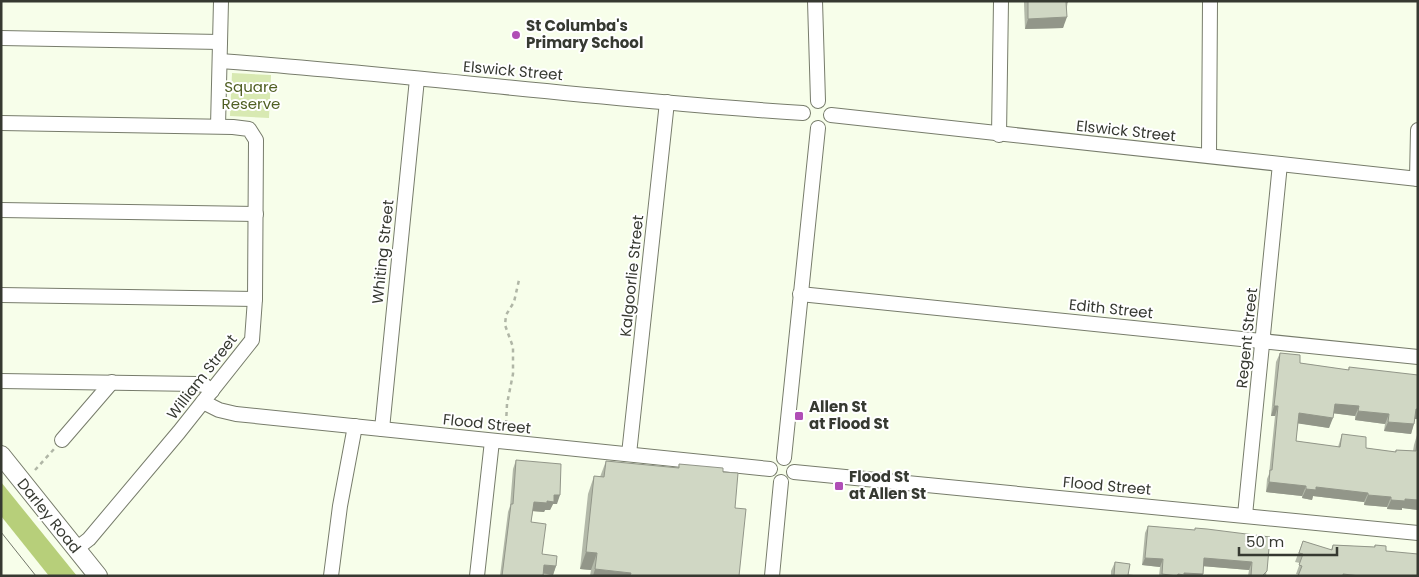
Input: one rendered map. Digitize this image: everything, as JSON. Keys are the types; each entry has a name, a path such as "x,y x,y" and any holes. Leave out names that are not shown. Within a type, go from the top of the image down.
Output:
{"main road":[{"name":"Darley Road","path":"1,456 98,576"}],"street":[{"path":"1,123 218,126 221,1"},
{"path":"815,1 818,101"},
{"path":"999,135 1001,1"},
{"path":"1209,155 1210,1"},
{"path":"1,38 220,42"},
{"name":"Elswick Street","path":"220,60 803,113"},
{"name":"Whiting Street","path":"382,429 417,79"},
{"path":"818,101 829,107 831,115 827,124 818,128 809,126 803,118 803,113 808,104 818,101"},
{"name":"Kalgoorlie Street","path":"628,454 667,102"},
{"name":"Elswick Street","path":"831,115 999,135 1209,155 1418,179"},
{"name":"William Street","path":"76,549 89,539 208,396 250,343 253,336 257,146 255,137 249,130 218,126"},
{"path":"784,458 818,128"},
{"path":"1418,130 1418,179"},
{"name":"Regent Street","path":"1245,515 1280,164"},
{"path":"1,210 256,214"},
{"name":"Edith Street","path":"800,294 1418,357"},
{"path":"1,296 255,299"},
{"name":"Flood Street","path":"1,381 198,384 204,385 208,396 219,410 236,414 770,469"},
{"path":"62,440 112,382"},
{"path":"331,576 340,506 356,426"},
{"path":"477,576 492,441"},
{"path":"784,458 790,461 794,472 788,480 781,482 773,478 770,469 776,459 784,458"},
{"name":"Flood Street","path":"794,472 1418,533"},
{"path":"772,576 781,482"}],"path":[{"path":"506,424 507,404 513,374 513,347 505,325 506,315 514,302 519,280"},
{"path":"35,470 62,440"}],"green space":[{"name":"Square Reserve","path":"232,73 271,75 269,118 230,116"},
{"path":"1,482 77,576 49,576 1,516"}],"building":[{"path":"1028,1 1068,1 1066,2 1067,17 1028,19"},
{"path":"1280,353 1300,355 1300,363 1349,370 1349,367 1418,375 1418,409 1416,409 1414,424 1388,422 1389,414 1358,411 1359,406 1335,404 1333,418 1299,413 1296,441 1340,447 1342,434 1366,437 1366,448 1396,452 1396,450 1416,451 1418,435 1418,500 1391,500 1391,497 1368,495 1368,493 1316,487 1316,490 1306,489 1306,486 1269,482 1270,470 1272,470 1278,406 1274,406"},
{"path":"516,460 561,464 560,495 554,495 554,502 534,502 531,522 546,524 542,554 557,556 556,566 544,565 543,576 502,576 511,504 513,504"},
{"path":"606,461 679,468 679,464 723,468 723,472 738,473 735,508 746,509 739,576 630,576 631,573 595,569 597,553 586,552 594,476 604,477"},
{"path":"1148,526 1195,530 1195,528 1207,529 1270,537 1267,571 1262,576 1251,576 1252,562 1204,558 1203,574 1184,573 1184,575 1178,574 1177,576 1162,574 1163,559 1145,558"},
{"path":"1303,541 1332,550 1333,545 1375,547 1375,545 1386,546 1386,551 1418,554 1418,576 1360,576 1343,574 1343,576 1298,576 1302,566 1299,565 1303,554 1299,553"},
{"path":"1115,562 1130,564 1128,575 1139,576 1114,576"}],"tram line":[{"path":"1,532 36,576"}],"place":[{"name":"St Columba's Primary School","path":"516,35"},
{"name":"Allen St at Flood St","path":"799,416"},
{"name":"Flood St at Allen St","path":"839,486"}]}
